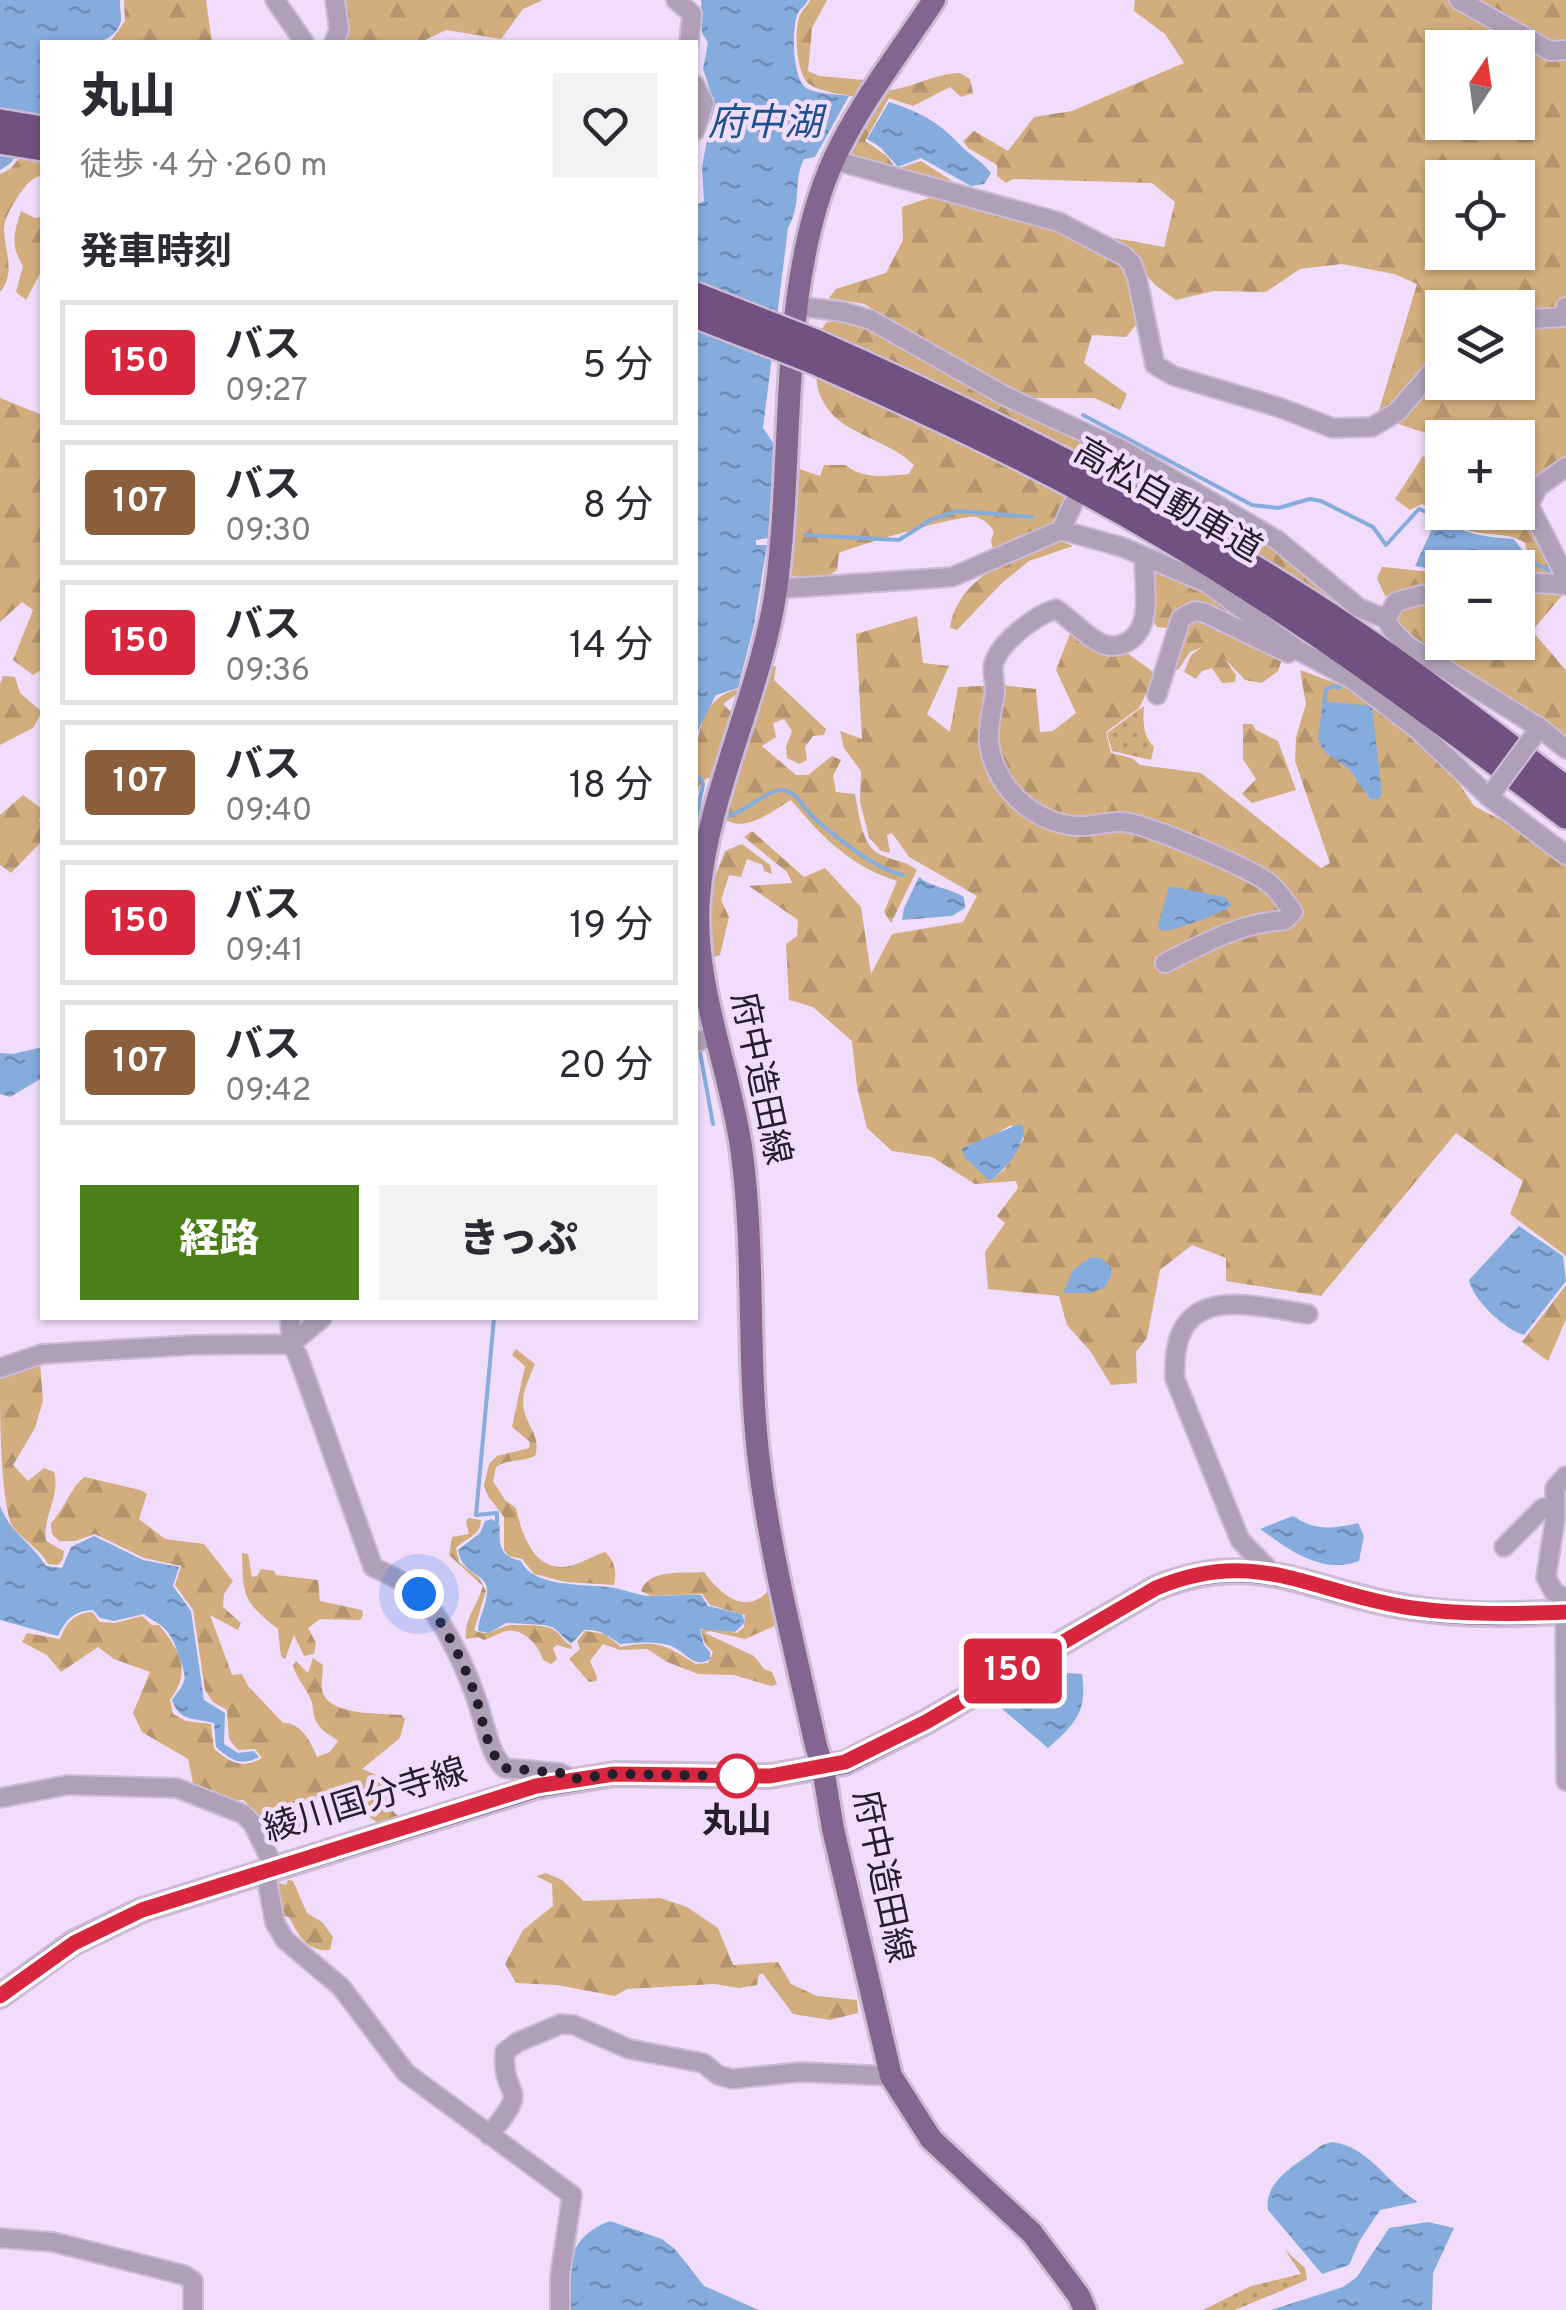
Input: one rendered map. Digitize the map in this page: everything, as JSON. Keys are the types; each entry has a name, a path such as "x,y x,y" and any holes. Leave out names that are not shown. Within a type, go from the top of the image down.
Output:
{"highway":[{"path":"0,122 40,129"},
{"path":"0,140 40,148"},
{"name":"高松自動車道","path":"698,295 1159,533 1394,685 1566,816"},
{"name":"高松自動車道","path":"698,316 814,352 983,418 1070,462 1308,602 1407,669 1566,789"}],"main road":[{"name":"府中造田線","path":"934,0 834,160 801,266 776,588 762,660 713,824 699,890 704,1040 738,1124 746,1186 760,1469 816,1746 824,1768 837,1847 891,2076 930,2139 1032,2233 1080,2296 1085,2310"},
{"name":"綾川国分寺線","path":"0,1996 38,1967 102,1928 179,1897 536,1786 614,1774 770,1776 824,1768 860,1757 1156,1588 1182,1577 1226,1569 1410,1608 1504,1615 1564,1603"}],"street":[{"path":"275,0 303,40"},
{"path":"334,0 339,30 335,40"},
{"path":"676,0 692,14 689,40"},
{"path":"1459,0 1550,51 1566,50"},
{"path":"698,91 704,104 698,122"},
{"path":"834,160 1059,222 1124,256 1136,278 1154,365 1174,376 1333,428 1372,427 1397,412 1425,380"},
{"path":"798,306 871,320 1005,396 1106,442 1277,540 1359,608 1386,618 1408,646 1566,750"},
{"path":"1535,318 1563,316 1566,307"},
{"path":"1096,460 1106,442"},
{"path":"1535,491 1566,467"},
{"path":"1061,530 1073,504"},
{"path":"1535,526 1565,577 1535,583"},
{"path":"776,588 952,576 1061,530 1122,547 1208,583 1264,628 1383,700 1566,855"},
{"path":"1144,557 1146,609 1140,630 1124,644 1100,643 1056,609 1004,642 996,652 993,667 995,688 989,743 999,774 1015,800 1040,816 1076,826 1122,822 1141,826 1240,866 1269,884 1293,912 1285,920 1258,922 1232,930 1166,963"},
{"path":"1386,618 1396,602 1425,594"},
{"path":"1157,695 1180,618 1186,613 1205,613 1276,649 1297,656 1300,651"},
{"path":"1491,794 1536,733"},
{"path":"1278,1579 1240,1540 1176,1379 1174,1357 1188,1320 1204,1308 1222,1303 1308,1314"},
{"path":"290,1320 291,1344 373,1567 405,1582 432,1608 473,1688 486,1735 500,1764 504,1768 560,1773 573,1779"},
{"path":"0,1368 42,1354 291,1344 320,1320"},
{"path":"1566,1476 1555,1488 1555,1520 1546,1577 1564,1603 1566,1781"},
{"path":"1504,1546 1542,1508 1553,1506"},
{"path":"0,1798 68,1785 176,1788 243,1814 253,1824 270,1868 275,1923 285,1940 341,1987 406,2074 572,2196 560,2276 560,2310"},
{"path":"489,2135 515,2098 504,2068 506,2052 518,2042 561,2024 574,2024 628,2049 703,2064 732,2079 801,2072 891,2076"},
{"path":"0,2238 53,2242 184,2275 193,2281 192,2310"}],"green space":[{"path":"124,0 206,0 212,40 111,40 125,21"},
{"path":"328,0 543,0 523,9 501,39 446,30 425,40 336,40"},
{"path":"810,0 827,0 812,28 808,71 820,76 864,80 865,86 856,97 819,89 809,84 801,71 797,28"},
{"path":"1135,0 1566,0 1566,476 1535,496 1535,420 1425,420 1425,433 1377,417 1417,284 1394,274 1342,264 1300,269 1266,292 1213,291 1176,300 1155,285 1114,238 1164,247 1175,202 1152,183 1013,179 1006,183 997,176 997,165 963,141 974,131 1008,151 1034,117 1072,111 1184,63 1165,34 1134,11"},
{"path":"960,73 970,79 973,93 961,97 950,87 913,106 889,98 865,141 887,156 896,169 921,161 960,186 954,191 845,159 883,91"},
{"path":"21,156 40,160 40,176 27,185 7,216 4,231 9,270 0,292 0,174"},
{"path":"935,196 1053,230 1118,263 1127,277 1137,324 1126,337 1092,335 1084,363 1127,394 1120,410 1095,398 1030,398 864,304 829,298 836,289 886,273 903,240 902,207"},
{"path":"21,211 40,217 40,274 26,300 16,292 23,266 14,239"},
{"path":"827,322 866,322 1092,439 1090,457 819,332"},
{"path":"816,377 992,457 1068,498 1051,525 993,549 991,527 979,518 967,517 839,553 837,570 822,580 785,575 790,485 799,469 820,476 824,465 846,465 860,473 884,476 909,474 914,465 841,422 829,411"},
{"path":"0,398 40,414 40,670 33,675 13,660 33,610 22,602 0,622"},
{"path":"1113,457 1119,458 1124,466 1133,463 1264,540 1311,577 1333,598 1332,604 1106,464"},
{"path":"1425,457 1425,506 1410,510 1395,499"},
{"path":"1535,527 1561,581 1535,582 1535,550 1527,550 1525,543 1471,531 1535,530"},
{"path":"1061,541 1073,546 1029,561 957,630 950,628 964,594 977,581 1009,560"},
{"path":"1147,566 1183,576 1286,648 1217,614 1176,615 1167,628 1157,627 1149,615"},
{"path":"1382,567 1425,571 1425,592 1385,596 1377,578"},
{"path":"1535,590 1565,592 1535,627"},
{"path":"1425,602 1425,648 1393,618 1399,607"},
{"path":"917,616 923,663 949,666 927,714 950,732 958,687 1001,685 1036,689 1040,732 1053,731 1076,713 1056,670 1073,626 1123,650 1156,674 1139,708 1106,732 1111,753 1132,758 1140,765 1201,773 1321,868 1330,863 1295,761 1296,737 1306,704 1300,670 1341,685 1405,726 1452,773 1474,806 1521,830 1566,863 1566,1256 1510,1214 1523,1181 1456,1133 1321,1296 1226,1281 1226,1258 1192,1245 1160,1270 1147,1338 1136,1352 1137,1383 1111,1385 1091,1352 1067,1325 1059,1296 988,1289 985,1252 1005,1223 997,1216 1018,1188 1016,1181 975,1184 932,1157 892,1151 867,1128 852,1041 813,1007 789,1000 786,944 797,936 798,920 749,886 792,883 787,872 744,837 752,831 804,877 825,868 861,907 871,974 892,934 963,922 977,896 909,857 892,833 887,835 890,853 881,851 869,837 860,802 861,771 844,748 840,731 862,739 856,634","holes":["1372,707 1374,745 1370,799 1349,769","1011,1125 1024,1139 1004,1170 990,1181 966,1146 984,1141"]},
{"path":"1187,619 1215,622 1234,639 1266,648 1282,660 1278,671 1262,683 1245,680 1224,658 1236,675 1235,682 1222,683 1212,668 1202,671 1196,679 1184,672 1191,655 1202,647 1190,652 1178,670 1172,669"},
{"path":"1535,634 1566,670 1566,735 1444,660 1535,660"},
{"path":"771,665 776,667 774,680 826,729 824,735 813,736 805,747 807,760 799,764 787,758 792,731 784,719 773,723 776,737 762,746 796,775 808,775 832,756 841,760 833,776 836,792 855,794 868,843 879,854 917,870 891,923 884,912 897,881 838,849 791,800 750,822 732,823 724,819"},
{"path":"3,676 15,677 20,693 40,710 40,716 33,728 0,745"},
{"path":"741,691 723,704 733,714 714,778 707,778 698,792 698,740 709,708 720,697"},
{"path":"1144,706 1145,733 1154,747 1151,760 1112,751 1107,733"},
{"path":"1243,724 1252,724 1278,741 1296,790 1252,803 1242,794 1256,779 1243,759"},
{"path":"23,795 40,808 40,843 11,873 0,865 0,815"},
{"path":"742,844 770,865 772,874 764,871 763,865 747,859 741,877 729,875 721,900 729,917 720,955 711,958 708,895 725,851"},
{"path":"1566,1285 1566,1319 1548,1361 1522,1342"},
{"path":"516,1349 535,1364 523,1403 537,1448 535,1456 496,1467 493,1481 505,1500 516,1508 524,1536 535,1554 550,1565 566,1567 605,1552 614,1567 614,1585 566,1582 534,1574 522,1559 509,1556 504,1550 504,1517 484,1485 489,1464 497,1456 529,1448 530,1442 512,1427 525,1366 512,1355"},
{"path":"40,1363 43,1401 35,1428 13,1465 28,1481 44,1468 54,1472 55,1489 45,1532 46,1541 64,1551 58,1565 48,1564 11,1524 3,1473 0,1376"},
{"path":"85,1477 140,1490 147,1494 139,1519 165,1539 204,1544 233,1581 224,1594 223,1607 241,1623 238,1630 210,1615 232,1675 242,1674 248,1686 283,1723 300,1729 317,1757 330,1752 338,1741 317,1723 310,1698 293,1665 296,1661 308,1673 313,1658 323,1665 322,1690 334,1705 356,1712 401,1715 405,1719 400,1738 362,1769 387,1783 392,1810 400,1818 381,1825 334,1798 303,1827 277,1842 243,1800 231,1801 193,1783 188,1759 142,1732 133,1713 150,1672 114,1659 98,1647 61,1672 47,1655 22,1642 27,1633 60,1639 72,1620 85,1613 92,1612 100,1622 115,1623 142,1616 152,1625 159,1625 181,1661 181,1680 170,1700 173,1714 186,1721 211,1724 214,1749 231,1761 242,1764 262,1758 255,1749 238,1750 229,1739 227,1710 213,1702 205,1690 193,1610 175,1585 181,1566 144,1558 95,1534 75,1541 59,1541 52,1534 51,1523"},
{"path":"468,1518 481,1520 480,1525 476,1533 456,1548 459,1562 479,1578 486,1591 474,1630 485,1633 513,1625 550,1628 572,1646 553,1648 557,1659 551,1664 519,1632 504,1632 484,1640 466,1639 469,1619 483,1586 449,1555 452,1537 469,1534"},
{"path":"242,1553 248,1554 252,1577 261,1569 276,1575 318,1580 320,1601 362,1610 363,1615 360,1620 320,1619 308,1628 316,1643 314,1654 304,1656 294,1635 285,1659 281,1656 278,1629 247,1597"},
{"path":"704,1572 734,1600 752,1601 770,1589 786,1621 745,1639 705,1633 754,1656 764,1669 772,1672 777,1684 771,1686 734,1675 698,1674 647,1649 620,1650 603,1644 590,1661 597,1677 589,1682 569,1659 580,1649 577,1642 585,1631 605,1634 621,1647 654,1644 696,1664 708,1663 713,1652 705,1644 701,1630 737,1633 744,1627 745,1615 710,1605 702,1594 651,1596 641,1591 659,1575"},
{"path":"546,1873 562,1880 584,1901 660,1898 687,1907 718,1928 733,1965 778,1962 791,1984 817,1996 857,2000 858,2013 830,2020 793,2014 763,1974 759,1974 757,1985 739,1988 714,1984 627,1989 615,1996 557,1985 516,1983 505,1964 523,1930 553,1906 552,1884 536,1876"},
{"path":"288,1880 293,1881 307,1913 322,1922 333,1937 330,1950 309,1945 289,1917 280,1915 279,1883 286,1885"},
{"path":"1285,2250 1305,2268 1307,2280 1235,2310 1203,2310 1251,2286 1301,2274"}],"water":[{"path":"0,0 120,0 120,24 107,39 40,40 40,114 11,163 0,170"},
{"name":"府中湖","path":"701,0 808,0 798,13 794,30 799,76 808,89 849,96 815,157 804,159 788,228 763,428 776,447 768,538 756,540 756,545 767,545 754,625 738,688 716,695 698,730 698,204 704,201 702,167 714,102 703,69 708,43 702,33"},
{"path":"889,102 937,124 991,173 984,184 971,186 921,158 898,167 867,139"},
{"path":"1432,530 1463,530 1514,539 1522,550 1425,550 1425,568 1415,566"},
{"path":"1323,701 1372,706 1382,794 1379,799 1370,799 1349,769 1321,746 1318,738"},
{"path":"919,877 964,897 965,908 952,916 902,920"},
{"path":"1169,886 1225,897 1232,905 1198,921 1161,931 1158,926"},
{"path":"40,1047 40,1079 10,1097 0,1094 0,1053"},
{"path":"1019,1124 1024,1127 1018,1150 990,1181 964,1157 962,1148"},
{"path":"1519,1226 1563,1256 1566,1281 1524,1335 1490,1313 1469,1280"},
{"path":"1091,1257 1101,1258 1111,1267 1104,1288 1091,1293 1063,1293 1073,1270"},
{"path":"0,1506 10,1524 46,1566 62,1568 71,1547 94,1536 143,1560 179,1567 173,1586 191,1611 204,1700 225,1713 224,1744 238,1753 254,1751 259,1757 241,1762 231,1759 216,1747 214,1723 179,1712 172,1700 184,1679 179,1656 167,1631 144,1614 114,1621 100,1618 93,1610 81,1612 68,1621 58,1636 0,1620"},
{"path":"1293,1516 1324,1527 1358,1523 1364,1536 1359,1561 1332,1565 1306,1558 1260,1529"},
{"path":"492,1519 500,1526 500,1544 505,1553 521,1561 536,1576 648,1596 701,1595 708,1606 742,1614 745,1622 735,1632 700,1629 710,1652 710,1659 704,1662 668,1645 620,1644 595,1630 584,1630 571,1644 545,1625 506,1623 489,1633 478,1631 487,1589 482,1579 464,1564 458,1550 480,1533 485,1521"},
{"path":"1066,1673 1082,1674 1081,1708 1072,1724 1048,1748 1002,1709 1012,1696"},
{"path":"1332,2142 1357,2151 1418,2202 1380,2210 1349,2265 1322,2274 1268,2210 1268,2199 1285,2173 1322,2145"},
{"path":"610,2221 662,2239 675,2249 704,2286 759,2310 569,2310 569,2268 577,2245"},
{"path":"1428,2222 1454,2228 1433,2273 1432,2310 1271,2310 1343,2287 1357,2277 1389,2228"}],"waterway":[{"path":"1083,415 1252,505 1278,508 1310,499 1321,501 1373,527 1386,545 1419,509 1425,511"},
{"path":"805,535 899,540 932,519 958,511 1032,517"},
{"path":"1535,564 1557,574"},
{"path":"1324,704 1326,689 1339,688 1341,683"},
{"path":"698,778 703,784 698,810"},
{"path":"728,816 778,790 788,791 855,850 903,875"},
{"path":"700,1052 713,1124"},
{"path":"494,1320 476,1515 497,1513 497,1523"}],"bus line":[{"name":"150","path":"0,1996 74,1943 142,1910 536,1786 614,1774 798,1774 860,1757 1156,1588 1182,1577 1245,1569 1410,1608 1504,1615 1566,1612"}],"place":[{"name":"丸山","path":"737,1776"}],"route":[{"path":"419,1594 432,1608 473,1688 486,1735 504,1768 560,1773 573,1779 614,1774 737,1776"}]}
